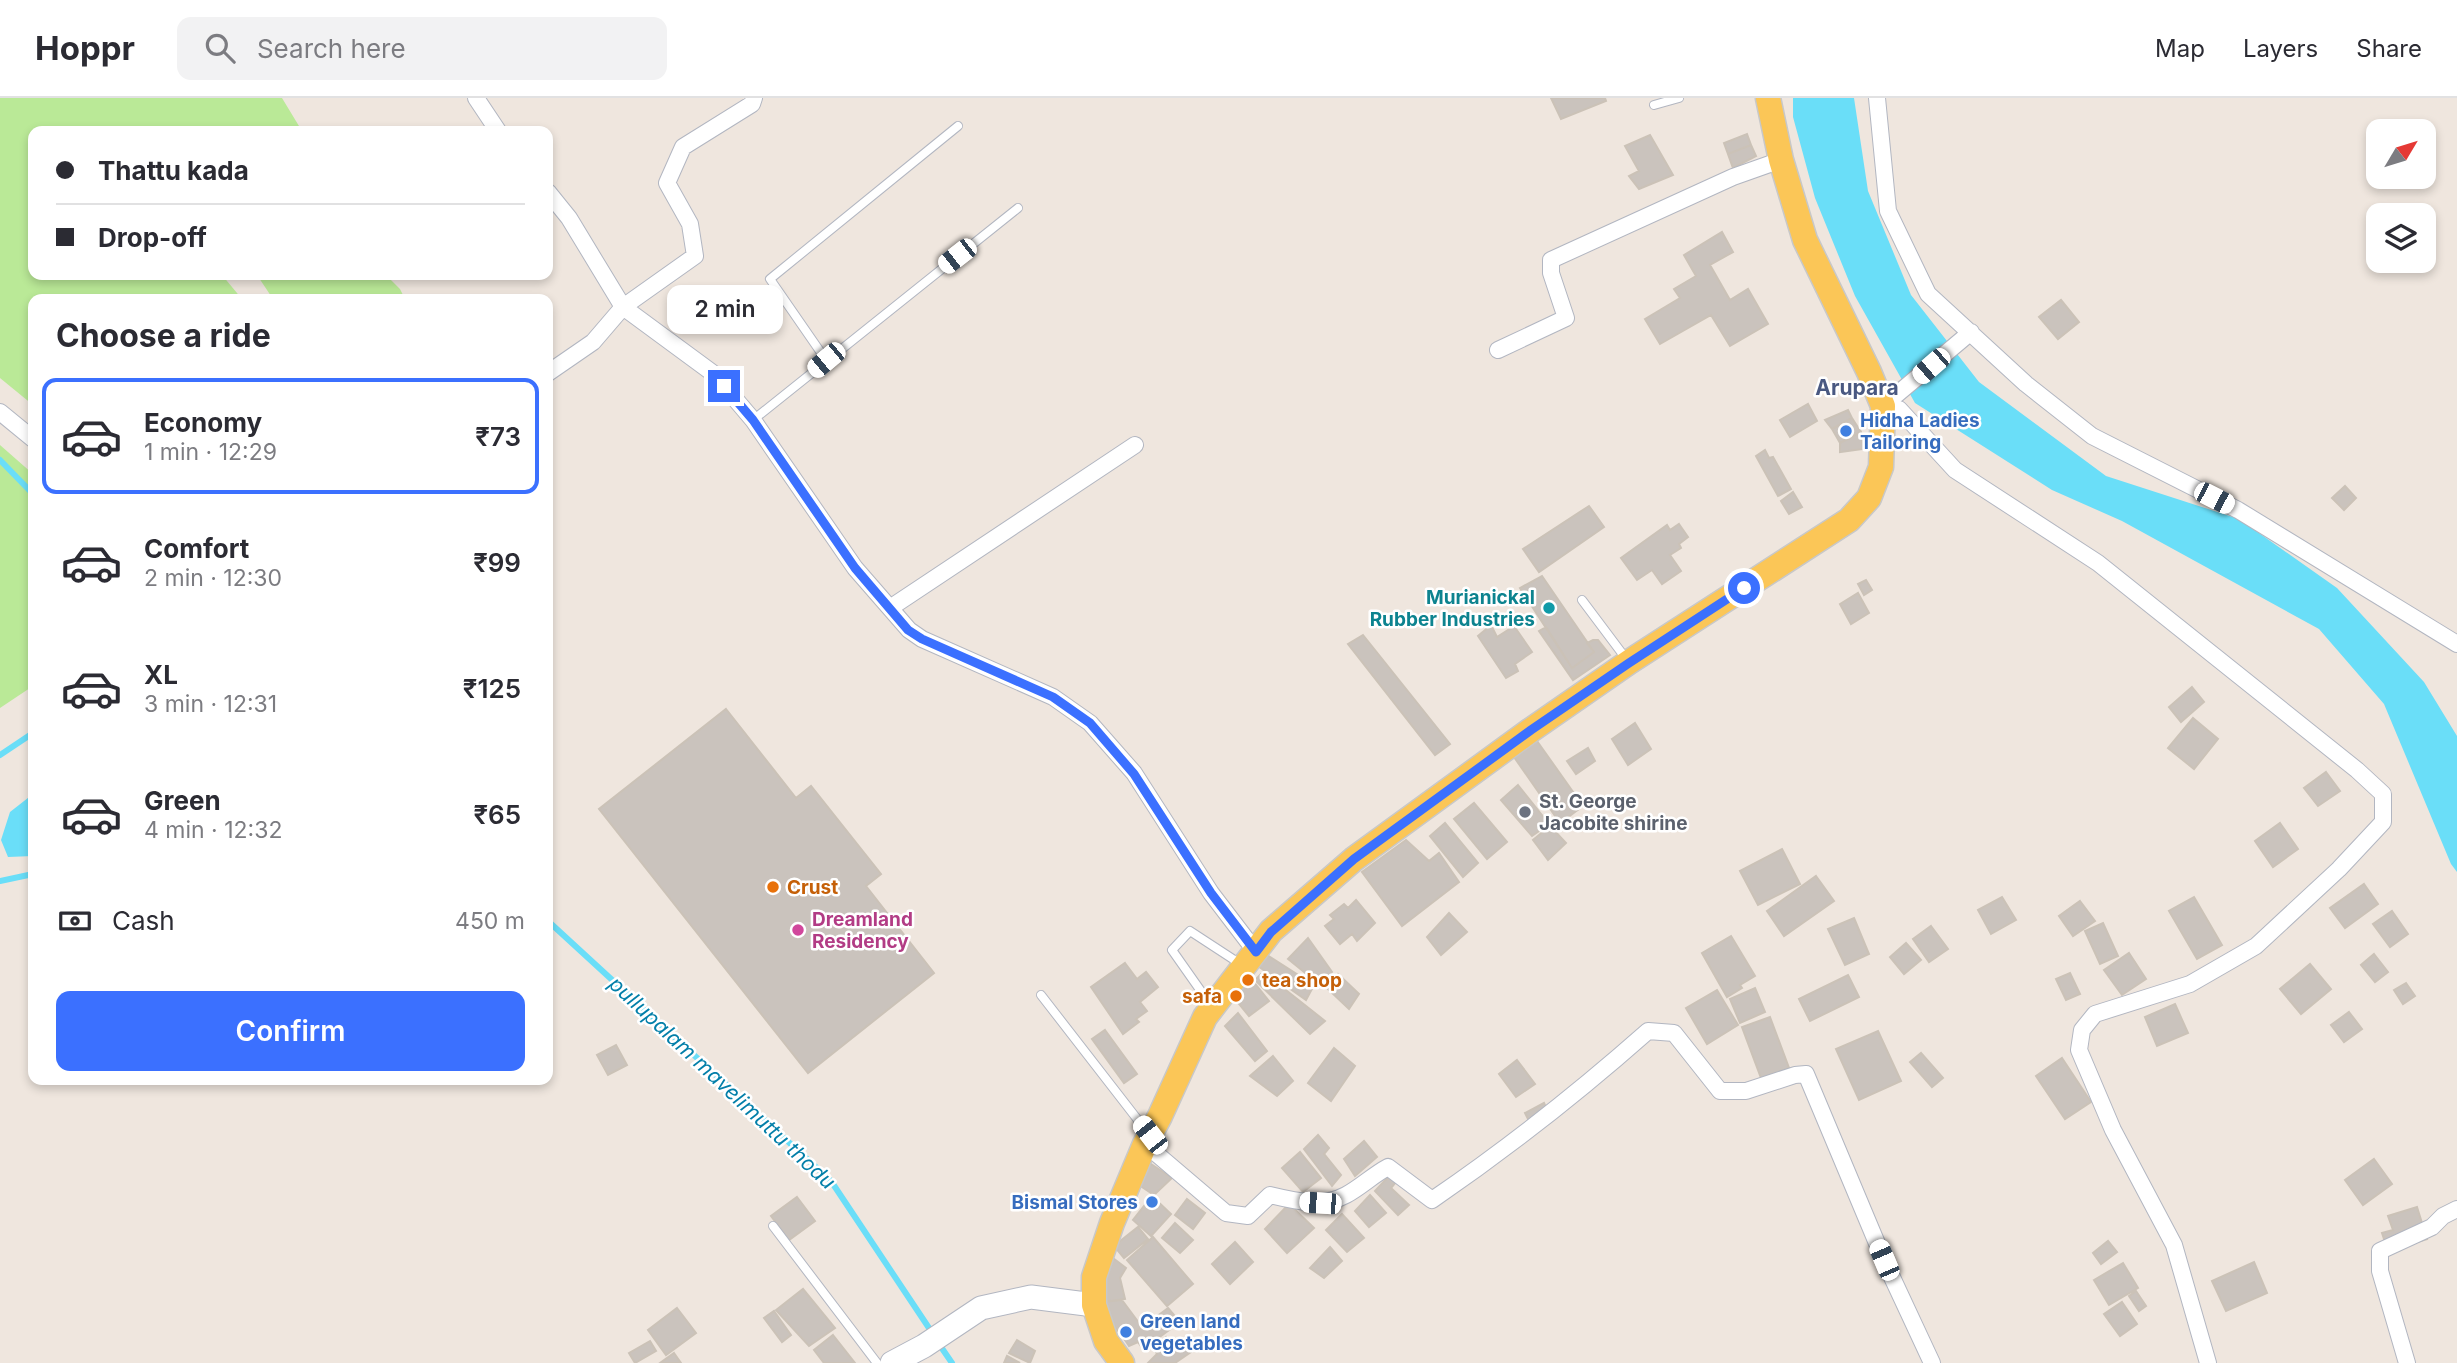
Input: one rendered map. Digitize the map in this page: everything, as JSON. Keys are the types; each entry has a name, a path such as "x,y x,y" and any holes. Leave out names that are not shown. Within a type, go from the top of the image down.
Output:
{"main road":[{"path":"1122,1363 1107,1340 1094,1305 1094,1277 1112,1223 1147,1139 1205,1017 1271,932 1354,859 1531,730 1849,520 1869,498 1881,467 1888,403 1805,240 1781,160 1768,98"},
{"path":"892,1363 981,1308 1031,1297 1094,1305"}],"street":[{"path":"476,98 495,126"},
{"path":"553,370 593,342 623,307 695,256 690,224 667,183 684,147 752,104 754,98"},
{"path":"1877,98 1888,211 1928,294 2026,384 2092,436 2238,510 2457,643"},
{"path":"1499,350 1566,318 1551,273 1552,260 1733,177 1781,160"},
{"path":"553,198 569,218 623,307 714,374 753,420 855,568 908,630 922,639 1053,697 1090,723 1134,774 1211,893 1250,960"},
{"path":"1971,332 1888,403 1899,409 1955,470 2098,562 2357,770 2383,794 2383,822 2339,869 2256,946 2190,984 2095,1014 2082,1030 2078,1051 2113,1130 2174,1245 2208,1363"},
{"path":"0,412 28,435"},
{"path":"890,608 1135,444"},
{"path":"1147,1139 1226,1213 1248,1216 1270,1195 1320,1203 1346,1195 1388,1167 1433,1200 1498,1155 1605,1070 1648,1031 1674,1033 1720,1091 1746,1091 1806,1074 1884,1260 1932,1363"},
{"path":"2407,1363 2380,1271 2380,1251 2432,1227 2443,1216 2457,1209"}],"lane":[{"path":"1654,105 1679,98"},
{"path":"826,360 770,279 958,126"},
{"path":"753,420 1018,208"},
{"path":"1582,600 1629,663"},
{"path":"1212,1007 1172,950 1190,931 1250,960"},
{"path":"1041,995 1147,1139"},
{"path":"773,1226 877,1363"}],"green space":[{"path":"0,98 282,98 299,126 28,126 28,280 226,280 238,294 28,294 28,401 0,378"},
{"path":"260,280 391,280 402,294 270,294"},
{"path":"0,445 28,470 28,689 0,708"}],"water":[{"path":"1793,98 1854,98 1868,191 1911,295 1979,382 2106,476 2239,519 2337,588 2424,682 2457,736 2457,872 2451,864 2384,704 2319,629 2122,521 2052,490 1915,403 1855,296 1815,198 1793,117"},
{"path":"28,798 28,856 8,857 1,840 10,812"}],"building":[{"path":"1551,98 1605,98 1606,101 1561,119"},
{"path":"1747,134 1751,145 1728,154 1724,143"},
{"path":"1650,135 1673,175 1639,189 1629,176 1639,171 1625,146"},
{"path":"1751,145 1756,156 1733,168 1728,154"},
{"path":"1722,232 1733,252 1710,265 1730,300 1748,289 1768,324 1730,346 1711,315 1660,344 1645,319 1680,298 1674,289 1696,276 1684,255"},
{"path":"2061,300 2079,322 2058,339 2039,317"},
{"path":"1808,404 1817,421 1790,437 1780,420"},
{"path":"1848,410 1852,418 1832,429 1825,420"},
{"name":"Hidha Ladies Tailoring","path":"1852,418 1861,432 1840,443 1832,429"},
{"path":"1861,432 1863,449 1840,452 1840,443"},
{"path":"1765,450 1769,458 1773,457 1791,489 1778,496 1756,456"},
{"path":"2345,486 2356,498 2344,510 2332,498"},
{"path":"1793,492 1802,507 1789,514 1781,501"},
{"name":"Murianickal Rubber Industries","path":"1589,506 1604,527 1539,572 1523,549"},
{"path":"1679,524 1688,537 1679,544 1681,548 1670,555 1681,571 1662,584 1652,570 1637,580 1621,558 1667,525 1670,530"},
{"name":"Murianickal Rubber Industries","path":"1542,576 1594,652 1572,668 1520,588"},
{"path":"1866,580 1872,590 1864,595 1858,584"},
{"path":"1858,593 1869,613 1851,624 1840,604"},
{"path":"1491,625 1497,637 1514,626 1532,652 1515,664 1518,671 1506,678 1478,636"},
{"path":"1546,627 1572,668 1594,652 1587,643 1593,640 1598,640 1610,655 1573,680 1539,631"},
{"path":"1363,635 1450,744 1435,755 1348,644"},
{"path":"2192,687 2204,702 2181,722 2169,707"},
{"name":"Dreamland Residency","path":"726,709 796,798 811,786 881,874 866,886 934,973 808,1073 599,809"},
{"path":"2193,718 2218,739 2194,769 2168,748"},
{"path":"1635,723 1651,749 1628,765 1612,739"},
{"path":"1537,741 1583,806 1560,823 1514,757"},
{"path":"1588,748 1595,761 1576,774 1567,761"},
{"path":"2326,772 2340,791 2318,806 2304,788"},
{"name":"St. George Jacobite shirine","path":"1518,785 1549,824 1532,836 1501,800"},
{"path":"1474,803 1507,842 1487,859 1454,819"},
{"path":"1445,823 1478,863 1463,877 1430,836"},
{"path":"2280,823 2298,849 2273,867 2255,841"},
{"path":"1550,826 1566,843 1548,860 1533,840"},
{"path":"1406,840 1429,861 1439,853 1459,882 1402,926 1362,872"},
{"path":"1782,849 1800,884 1758,905 1740,871"},
{"path":"1816,876 1834,901 1784,936 1767,911"},
{"path":"2364,884 2378,904 2345,928 2330,908"},
{"path":"2002,897 2016,920 1991,934 1978,910"},
{"path":"2194,897 2222,945 2197,959 2169,911"},
{"path":"1356,900 1375,923 1357,941 1352,934 1340,944 1325,926 1334,919 1330,915 1344,904 1348,908"},
{"path":"2080,901 2095,921 2073,936 2059,916"},
{"path":"2392,911 2408,934 2390,947 2373,924"},
{"path":"1449,913 1467,932 1441,955 1427,937"},
{"path":"1854,918 1869,954 1845,965 1828,929"},
{"path":"2103,923 2118,956 2100,964 2085,931"},
{"path":"1931,926 1948,949 1929,962 1913,939"},
{"path":"1731,936 1755,976 1727,997 1702,953"},
{"path":"1308,938 1332,972 1320,985 1288,959"},
{"path":"1906,943 1921,960 1904,974 1890,957"},
{"path":"2129,953 2146,979 2122,995 2104,970"},
{"path":"2374,954 2388,972 2375,982 2361,965"},
{"path":"1267,955 1314,985 1306,1000 1258,966"},
{"path":"1125,963 1137,979 1146,972 1158,987 1140,1002 1147,1011 1136,1019 1139,1022 1123,1034 1091,987"},
{"path":"2310,964 2331,989 2301,1014 2280,989"},
{"path":"1263,972 1325,1021 1310,1034 1255,980"},
{"path":"2070,973 2080,994 2066,1000 2056,979"},
{"path":"1338,974 1359,994 1349,1009 1328,989"},
{"path":"1848,975 1859,997 1810,1021 1799,999"},
{"path":"1249,976 1269,1001 1249,1016 1231,994"},
{"path":"2406,983 2415,996 2403,1004 2394,990"},
{"path":"1755,988 1765,1012 1740,1023 1730,999"},
{"path":"1717,990 1738,1025 1707,1044 1686,1008"},
{"path":"2175,1004 2188,1033 2157,1046 2145,1017"},
{"path":"2349,1012 2362,1029 2344,1042 2331,1025"},
{"path":"1238,1013 1267,1051 1255,1061 1225,1026"},
{"path":"1770,1017 1789,1068 1761,1078 1742,1027"},
{"path":"1105,1030 1137,1074 1124,1083 1092,1039"},
{"path":"1878,1031 1901,1081 1859,1100 1836,1049"},
{"path":"616,1045 627,1065 608,1075 597,1055"},
{"path":"1334,1048 1355,1066 1331,1101 1308,1083"},
{"path":"1921,1053 1943,1078 1932,1087 1910,1062"},
{"path":"1273,1056 1293,1081 1277,1096 1250,1076"},
{"path":"2062,1058 2091,1102 2065,1119 2036,1076"},
{"path":"1517,1060 1535,1084 1516,1097 1499,1074"},
{"path":"1544,1103 1551,1119 1532,1127 1525,1113"},
{"path":"1318,1135 1329,1148 1324,1154 1341,1175 1332,1186 1304,1149"},
{"path":"1364,1141 1377,1157 1355,1176 1344,1159"},
{"path":"1300,1152 1321,1178 1303,1192 1282,1168"},
{"path":"2374,1159 2392,1184 2363,1205 2345,1180"},
{"path":"1151,1164 1172,1178 1154,1195 1136,1183"},
{"path":"1391,1174 1396,1182 1391,1188 1409,1205 1398,1215 1375,1191"},
{"path":"1370,1195 1386,1213 1369,1227 1355,1211"},
{"path":"1152,1196 1171,1214 1151,1236 1133,1220"},
{"path":"797,1197 815,1221 789,1240 771,1216"},
{"path":"1187,1199 1205,1213 1193,1229 1175,1215"},
{"path":"1289,1204 1314,1228 1287,1253 1265,1229"},
{"path":"2417,1207 2427,1239 2388,1251 2382,1233 2393,1230 2388,1216"},
{"path":"1342,1214 1364,1238 1347,1252 1326,1230"},
{"path":"1175,1223 1193,1240 1180,1253 1162,1238"},
{"path":"1138,1227 1148,1239 1124,1258 1114,1246"},
{"path":"1153,1237 1193,1284 1167,1306 1127,1260"},
{"path":"2108,1241 2117,1252 2101,1264 2093,1253"},
{"path":"1235,1242 1253,1262 1230,1284 1212,1264"},
{"path":"1330,1247 1342,1261 1324,1278 1310,1268"},
{"path":"1109,1255 1126,1268 1120,1278 1125,1299 1102,1302"},
{"path":"2254,1262 2267,1293 2226,1311 2212,1281"},
{"path":"2123,1263 2138,1288 2109,1305 2094,1280"},
{"path":"803,1289 835,1328 809,1346 776,1310"},
{"path":"2136,1291 2146,1306 2139,1311 2129,1296"},
{"path":"1122,1300 1142,1327 1125,1340 1105,1314 1102,1302"},
{"path":"2122,1302 2137,1324 2120,1336 2104,1314"},
{"path":"677,1308 696,1333 666,1355 648,1330"},
{"path":"1168,1308 1180,1322 1143,1349 1138,1342 1129,1346 1125,1340"},
{"path":"774,1311 791,1335 782,1342 764,1318"},
{"path":"833,1335 855,1363 824,1363 814,1350"},
{"path":"1166,1337 1172,1346 1182,1340 1191,1352 1175,1363 1148,1363 1157,1354 1154,1348"},
{"path":"1017,1340 1035,1351 1030,1363 1009,1353"},
{"path":"650,1341 656,1351 635,1363 629,1353"},
{"path":"674,1353 681,1363 660,1363"},
{"path":"1007,1356 1020,1363 1004,1363"}],"waterway":[{"name":"pullupalam mavelimuttu thodu","path":"0,460 28,489"},
{"path":"0,755 28,736"},
{"path":"0,881 28,875"},
{"name":"pullupalam mavelimuttu thodu","path":"553,926 831,1181 933,1334"},
{"name":"pullupalam mavelimuttu thodu","path":"939,1344 952,1363"}],"place":[{"name":"Hidha Ladies Tailoring","path":"1846,431"},
{"name":"Murianickal Rubber Industries","path":"1549,608"},
{"name":"St. George Jacobite shirine","path":"1525,812"},
{"name":"Crust","path":"773,887"},
{"name":"Dreamland Residency","path":"798,930"},
{"name":"tea shop","path":"1248,980"},
{"name":"safa","path":"1236,996"},
{"name":"Bismal Stores","path":"1152,1202"},
{"name":"Green land vegetables","path":"1126,1332"}],"district":[{"name":"Arupara","path":"1857,388"}],"route":[{"path":"724,386 753,420 855,568 908,630 922,639 1053,697 1090,723 1134,774 1211,893 1256,952 1271,932 1354,859 1531,730 1744,588"}]}
